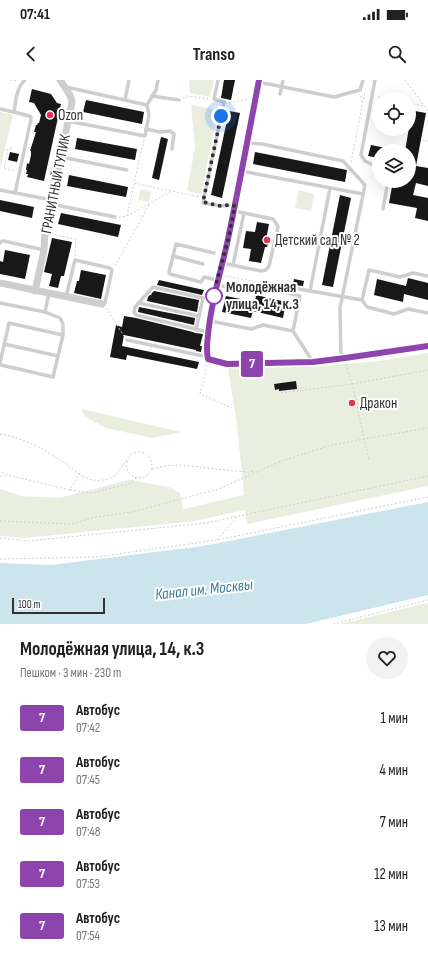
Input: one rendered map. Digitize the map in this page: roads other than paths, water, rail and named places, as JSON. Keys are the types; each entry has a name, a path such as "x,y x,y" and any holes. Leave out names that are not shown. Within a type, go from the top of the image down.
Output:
{"street":[{"name":"ГРАНИТНЫЙ ТУПИК","path":"35,291 44,250 45,232 72,102 70,95 59,80"},
{"path":"259,81 242,171 209,320 206,353 208,358 227,364 313,362 343,360 428,346"},
{"path":"0,283 103,304"}],"lane":[{"path":"125,100 129,80"},
{"path":"68,121 145,136 149,115 147,105 156,90 158,80"},
{"path":"218,80 214,99 224,102 203,202 221,206 230,205 244,213 273,220 278,226 269,266 266,270 262,271 222,262"},
{"path":"280,94 283,80"},
{"path":"259,81 281,87 334,97 359,91 363,80"},
{"path":"372,164 365,161 360,155 375,80"},
{"path":"14,112 19,89 24,81"},
{"path":"65,87 147,105"},
{"path":"152,96 179,100"},
{"path":"0,109 31,117 15,193"},
{"path":"146,129 160,132 170,131 174,134 172,148"},
{"path":"247,142 344,161 365,185 340,308 343,360"},
{"path":"61,157 127,170"},
{"path":"242,171 363,194"},
{"path":"310,291 330,188"},
{"path":"383,209 387,188"},
{"path":"0,190 115,217"},
{"path":"233,265 244,213"},
{"path":"0,243 4,241 44,250"},
{"path":"214,253 177,244 175,246 169,272 170,274 201,282 204,277 217,280 251,292 268,288 300,296 293,331 313,362"},
{"path":"173,256 202,264"},
{"path":"66,297 75,260 110,268 112,270 105,303 103,304"},
{"path":"428,276 413,272 400,277 369,270 362,300 367,308 394,314 408,309 428,313"},
{"path":"196,330 203,298 153,287 135,307 134,312 136,315 196,330 208,332"},
{"path":"299,289 362,300"},
{"path":"45,312 49,293"},
{"path":"0,303 45,312 60,318 63,324 63,335 52,377 1,365 0,363 9,323 63,335"},
{"path":"139,303 199,316"},
{"path":"209,320 251,329 263,325 293,331"},
{"path":"127,340 208,358"},
{"path":"4,344 58,356"}],"water":[{"name":"Канал им. Москвы","path":"428,502 428,595 306,624 0,624 0,563 51,565 203,546"}],"place":[{"name":"Ozon","path":"50,115"},
{"name":"Детский сад № 2","path":"267,240"},
{"name":"Молодёжная улица, 14, к.3","path":"214,296"},
{"name":"Дракон","path":"352,403"}]}
